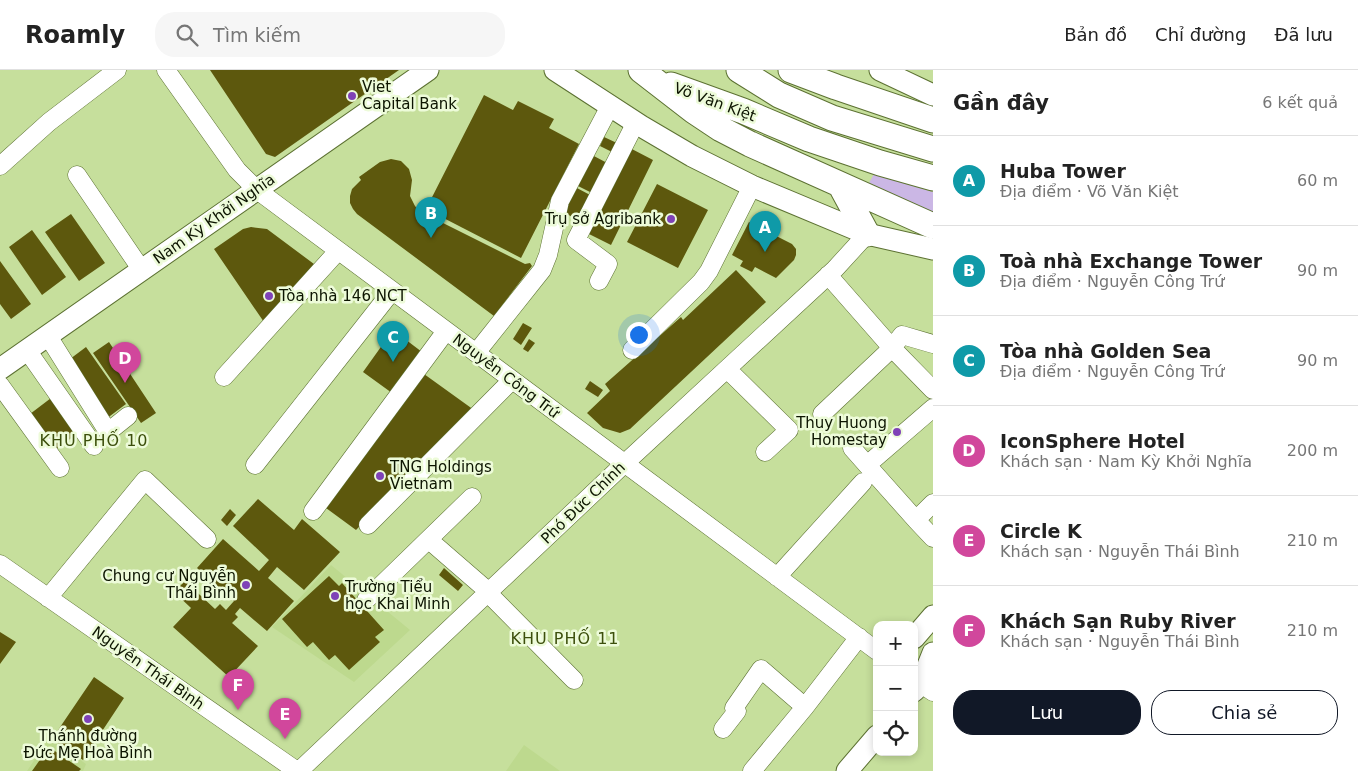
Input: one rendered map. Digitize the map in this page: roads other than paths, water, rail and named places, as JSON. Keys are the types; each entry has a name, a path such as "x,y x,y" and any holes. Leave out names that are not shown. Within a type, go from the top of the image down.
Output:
{"highway":[{"path":"791,70 933,120"},
{"path":"817,70 933,110"},
{"name":"Võ Văn Kiệt","path":"744,72 791,85 837,105 933,136"},
{"name":"Võ Văn Kiệt","path":"744,72 779,95 832,118 933,149"},
{"name":"Võ Văn Kiệt","path":"648,75 743,111 809,139 880,163 933,178"},
{"name":"Võ Văn Kiệt","path":"648,75 694,111 721,129 841,186 933,226"},
{"path":"841,186 867,234"}],"main road":[{"name":"Nam Kỳ Khởi Nghĩa","path":"0,369 428,70"},
{"path":"555,70 692,156 752,186 867,234 933,249"},
{"path":"880,70 933,95"},
{"path":"918,633 933,616"},
{"path":"923,684 933,653"},
{"path":"847,771 873,741"}],"street":[{"path":"0,166 49,122 116,70"},
{"name":"Nguyễn Công Trứ","path":"166,70 237,170 257,190 873,648"},
{"path":"476,353 542,270 548,255 560,201 610,106"},
{"path":"599,281 608,264 576,240 636,122"},
{"path":"77,174 141,269"},
{"path":"632,350 710,271 752,186"},
{"name":"Phó Đức Chính","path":"298,771 828,275 867,234"},
{"path":"224,377 338,251"},
{"path":"828,275 892,348 933,390"},
{"path":"255,465 392,291"},
{"path":"313,512 446,331"},
{"path":"822,414 892,348 902,335 933,344"},
{"path":"48,336 108,432 128,416"},
{"path":"27,350 94,446"},
{"path":"727,369 789,430 765,452"},
{"path":"368,525 512,380"},
{"path":"0,386 60,468"},
{"path":"867,465 933,408"},
{"path":"852,448 933,538"},
{"path":"48,598 145,480 207,539"},
{"path":"778,577 863,482"},
{"path":"366,600 472,497"},
{"path":"916,520 933,503"},
{"path":"429,540 489,593 574,680"},
{"name":"Nguyễn Thái Bình","path":"0,564 298,771"},
{"path":"752,771 858,637"},
{"path":"723,729 737,711 734,708 761,670 805,706"}],"place":[{"name":"Viet Capital Bank","path":"352,96"},
{"name":"Trụ sở Agribank","path":"671,219"},
{"name":"Toà nhà Exchange Tower","path":"431,238"},
{"name":"Huba Tower","path":"765,252"},
{"name":"Tòa nhà 146 NCT","path":"269,296"},
{"name":"Tòa nhà Golden Sea","path":"393,362"},
{"name":"IconSphere Hotel","path":"125,383"},
{"name":"Thuy Huong Homestay","path":"897,432"},
{"name":"TNG Holdings Vietnam","path":"380,476"},
{"name":"Chung cư Nguyễn Thái Bình","path":"246,585"},
{"name":"Trường Tiểu học Khai Minh","path":"335,596"},
{"name":"Khách Sạn Ruby River","path":"238,710"},
{"name":"Thánh đường Đức Mẹ Hoà Bình","path":"88,719"},
{"name":"Circle K","path":"285,739"}],"district":[{"name":"KHU PHỐ 10","path":"94,440"},
{"name":"KHU PHỐ 11","path":"565,638"}]}
